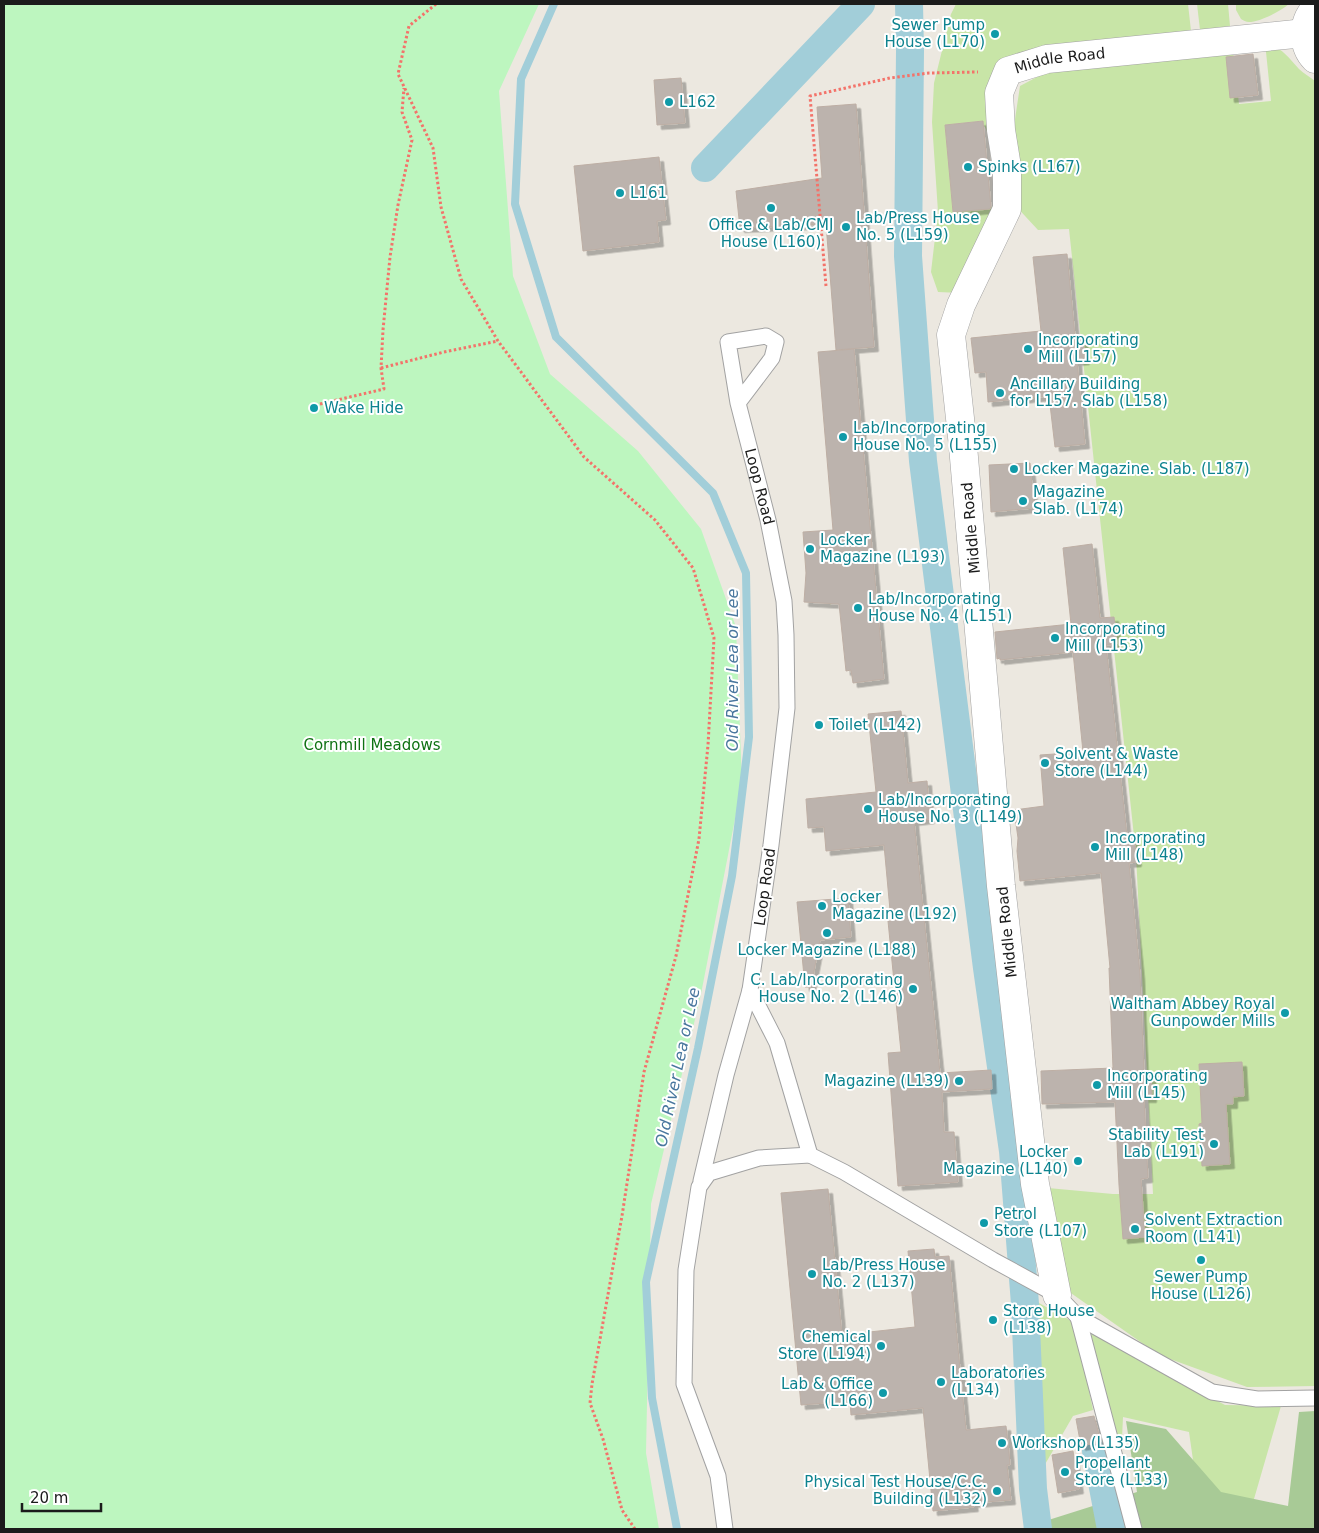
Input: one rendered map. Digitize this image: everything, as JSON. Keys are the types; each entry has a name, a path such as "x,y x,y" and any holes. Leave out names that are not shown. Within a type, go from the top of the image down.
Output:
{"street":[{"path":"1310,21 1307,45 1315,59"},
{"name":"Middle Road","path":"1048,1290 1001,886 964,456 951,335 961,305 1007,209 1007,166 1001,130 999,93 1008,71 1047,59 1310,21"}],"lane":[{"name":"Loop Road","path":"726,1529 718,1476 684,1384 686,1270 699,1188 726,1075 750,990 771,846 787,708 784,601 768,520 738,403"},
{"path":"750,990 777,1043 810,1155"},
{"path":"699,1188 709,1172 759,1158 810,1155 844,1172 993,1260 1048,1290 1078,1317 1212,1392 1257,1399 1315,1398"},
{"path":"1078,1317 1134,1529"}],"path":[{"path":"436,4 409,26 398,74 433,148 441,208 461,279 498,341 584,457 655,520 693,568 714,638 708,745 699,839 676,956 644,1072 622,1216 590,1402 603,1439 622,1510 635,1529"},
{"path":"826,286 810,96 890,78 929,73 1008,71"},
{"path":"320,404 384,389 381,368 390,257 398,205 412,140 402,112 404,86"},
{"path":"381,368 498,341"}],"green space":[{"name":"Cornmill Meadows","path":"4,4 539,4 499,91 513,276 550,374 638,451 701,529 736,627 742,783 701,994 651,1204 646,1453 659,1529 4,1529"},
{"path":"956,4 1188,4 1191,31 1019,57 991,140 982,121 945,125 953,212 1001,207 961,293 938,292 931,272 938,212 932,122 934,83 951,14"},
{"path":"1197,4 1228,4 1230,26 1200,30"},
{"path":"1236,4 1289,4 1270,16 1249,22 1241,19 1236,10"},
{"path":"1265,42 1281,50 1315,81 1315,1386 1247,1387 1159,1355 1068,1291 1048,1188 1113,1194 1153,1194 1136,855 1069,229 1038,230 1014,204 1012,139 1020,86 1054,68 1233,51 1239,104 1271,101"},
{"path":"1030,1298 1075,1323 1093,1410 1073,1416 1040,1473"},
{"path":"1090,1333 1225,1405 1281,1406 1247,1523 1201,1516 1189,1432 1123,1417 1121,1460"},
{"path":"1315,1411 1315,1529 1020,1529 1137,1492 1126,1421 1166,1429 1221,1492 1288,1506 1299,1412"}],"building":[{"path":"1253,54 1258,95 1230,98 1226,57"},
{"name":"L162","path":"681,78 685,123 657,125 654,80"},
{"name":"Lab/Press House No. 5 (L159)","path":"856,104 874,347 836,350 826,224 740,228 736,191 822,178 817,107"},
{"name":"Spinks (L167)","path":"983,121 991,207 990,209 953,212 945,125"},
{"name":"L161","path":"659,157 666,220 657,221 659,242 583,251 574,166"},
{"name":"Incorporating Mill (L157)","path":"1067,254 1075,336 1083,336 1085,360 1077,361 1085,444 1055,447 1049,396 988,402 986,372 975,373 971,338 1041,331 1033,257"},
{"path":"854,349 884,679 853,683 851,670 846,671 839,604 804,602 806,573 803,532 833,530 818,352"},
{"path":"1030,463 1034,508 991,512 989,465"},
{"path":"1092,544 1100,618 1114,617 1117,644 1106,645 1127,836 1134,835 1137,862 1129,863 1140,974 1144,1071 1151,1071 1152,1098 1144,1098 1148,1178 1141,1179 1145,1237 1123,1239 1115,1102 1042,1104 1041,1071 1113,1068 1110,968 1101,873 1020,881 1017,851 1018,838 1014,810 1044,806 1040,755 1083,752 1073,652 1000,660 1000,658 997,659 995,632 1071,624 1063,548"},
{"path":"901,711 908,783 927,781 930,819 914,821 940,1073 991,1070 992,1089 942,1092 944,1132 954,1132 958,1182 898,1186 888,1053 901,1052 888,921 891,921 884,845 826,851 824,827 808,828 806,799 876,792 868,714"},
{"path":"848,898 851,937 820,940 811,987 805,987 797,902"},
{"path":"1242,1062 1244,1096 1233,1097 1233,1104 1226,1104 1230,1164 1202,1166 1199,1124 1202,1123 1199,1064"},
{"path":"828,1189 842,1335 915,1327 908,1251 934,1249 935,1257 949,1256 966,1430 1006,1426 1010,1465 1007,1465 1011,1500 973,1503 974,1507 933,1511 923,1408 851,1415 850,1401 801,1405 781,1193"},
{"path":"1094,1416 1101,1442 1081,1446 1076,1419"},
{"name":"Propellant Store (L133)","path":"1073,1451 1079,1489 1058,1493 1052,1455"}],"waterway":[{"name":"Old River Lea or Lee","path":"554,4 521,79 515,204 556,337 713,493 746,573 749,737 732,876 698,1048 646,1282 652,1398 677,1529"},
{"path":"705,168 861,4"},
{"path":"909,4 908,256 923,461 987,968 1013,1151 1025,1304 1033,1489 1038,1529"},
{"path":"1096,1451 1111,1529"}],"place":[{"name":"Sewer Pump House (L170)","path":"995,34"},
{"name":"L162","path":"669,102"},
{"name":"Spinks (L167)","path":"968,167"},
{"name":"L161","path":"620,193"},
{"name":"Office & Lab/CMJ House (L160)","path":"771,208"},
{"name":"Lab/Press House No. 5 (L159)","path":"846,227"},
{"name":"Incorporating Mill (L157)","path":"1028,349"},
{"name":"Ancillary Building for L157. Slab (L158)","path":"1000,393"},
{"name":"Wake Hide","path":"314,408"},
{"name":"Lab/Incorporating House No. 5 (L155)","path":"843,437"},
{"name":"Locker Magazine. Slab. (L187)","path":"1014,469"},
{"name":"Magazine Slab. (L174)","path":"1023,501"},
{"name":"Locker Magazine (L193)","path":"810,549"},
{"name":"Lab/Incorporating House No. 4 (L151)","path":"858,608"},
{"name":"Incorporating Mill (L153)","path":"1055,638"},
{"name":"Toilet (L142)","path":"819,725"},
{"name":"Solvent & Waste Store (L144)","path":"1045,763"},
{"name":"Lab/Incorporating House No. 3 (L149)","path":"868,809"},
{"name":"Incorporating Mill (L148)","path":"1095,847"},
{"name":"Locker Magazine (L192)","path":"822,906"},
{"name":"Locker Magazine (L188)","path":"827,933"},
{"name":"C. Lab/Incorporating House No. 2 (L146)","path":"913,989"},
{"name":"Waltham Abbey Royal Gunpowder Mills","path":"1285,1013"},
{"name":"Magazine (L139)","path":"959,1081"},
{"name":"Incorporating Mill (L145)","path":"1097,1085"},
{"name":"Stability Test Lab (L191)","path":"1214,1144"},
{"name":"Locker Magazine (L140)","path":"1078,1161"},
{"name":"Petrol Store (L107)","path":"984,1223"},
{"name":"Solvent Extraction Room (L141)","path":"1135,1229"},
{"name":"Sewer Pump House (L126)","path":"1201,1260"},
{"name":"Lab/Press House No. 2 (L137)","path":"812,1274"},
{"name":"Store House (L138)","path":"993,1320"},
{"name":"Chemical Store (L194)","path":"881,1346"},
{"name":"Laboratories (L134)","path":"941,1382"},
{"name":"Lab & Office (L166)","path":"883,1393"},
{"name":"Workshop (L135)","path":"1002,1443"},
{"name":"Propellant Store (L133)","path":"1065,1472"},
{"name":"Physical Test House/C.C. Building (L132)","path":"997,1491"}]}
